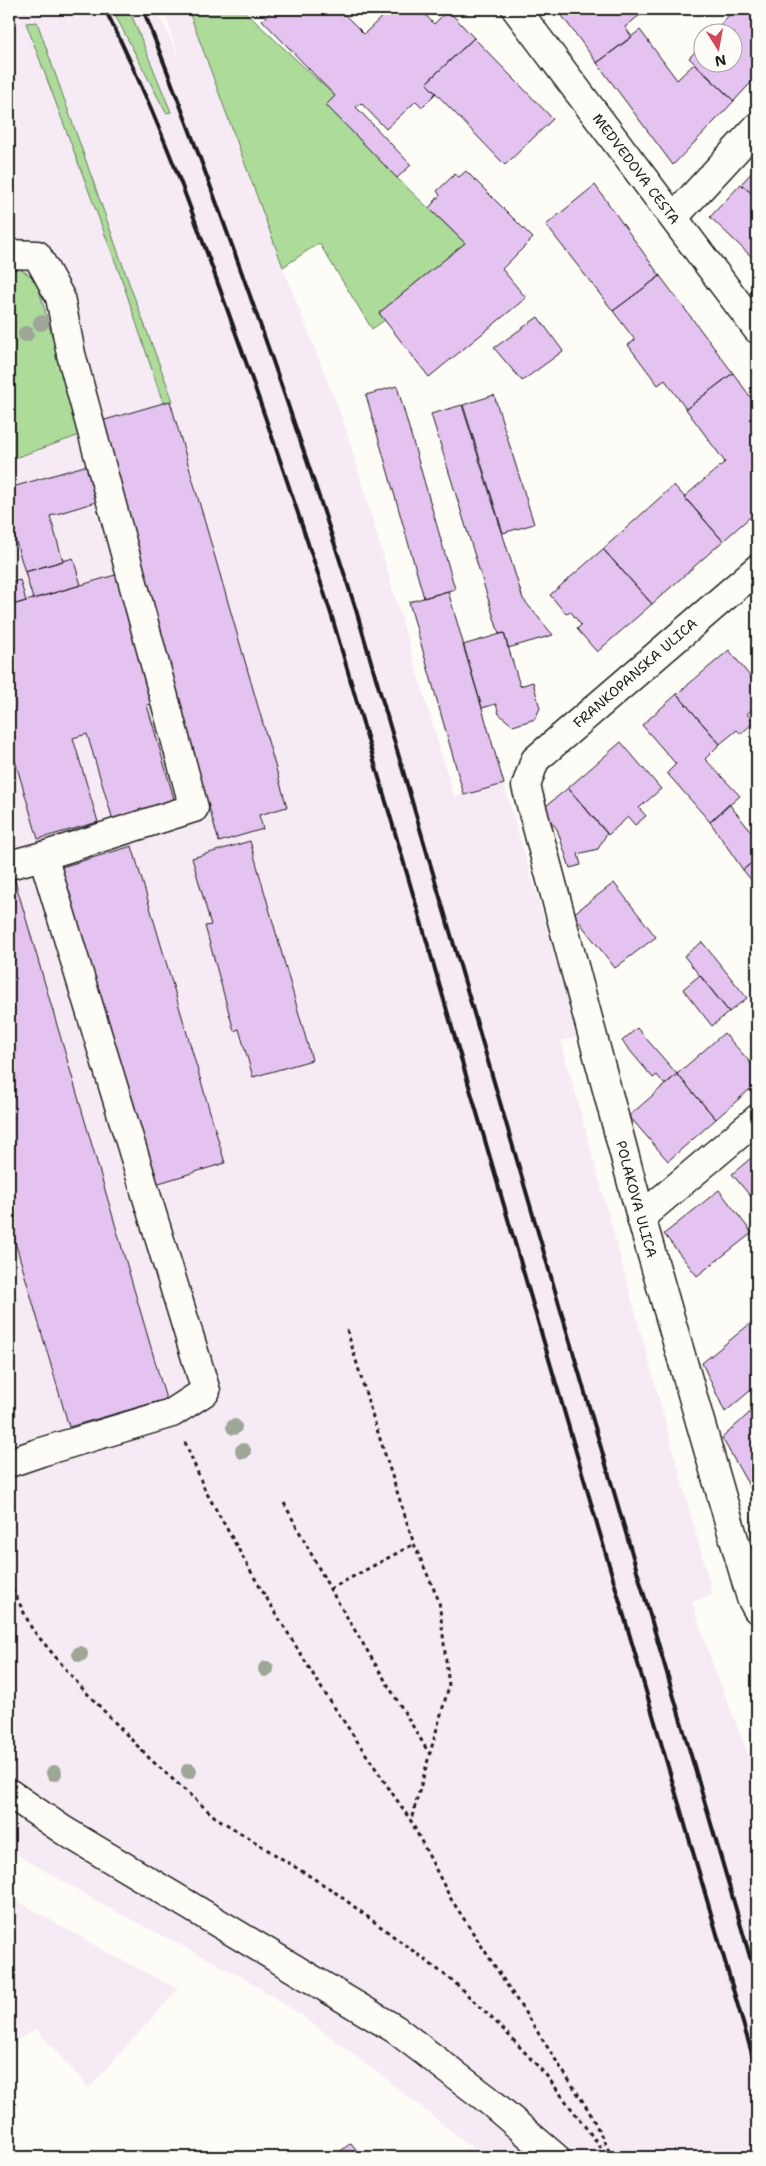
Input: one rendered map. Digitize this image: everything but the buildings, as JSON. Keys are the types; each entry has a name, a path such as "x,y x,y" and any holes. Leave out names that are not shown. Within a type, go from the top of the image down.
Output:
{"street":[{"name":"MEDVEDOVA CESTA","path":"516,9 757,329"},
{"path":"674,217 757,127"},
{"path":"9,254 36,255 60,297 71,354 194,808 9,866"},
{"name":"FRANKOPANSKA ULICA","path":"526,786 535,760 757,569"},
{"name":"POLAKOVA ULICA","path":"526,786 642,1217 751,1598 757,1609"},
{"path":"9,1463 172,1413 206,1391 43,856"},
{"path":"642,1217 757,1118"},
{"path":"9,1794 64,1830 395,2029 487,2100 555,2157"}],"path":[{"path":"347,1330 414,1544 439,1601 449,1686 411,1821"},
{"path":"172,1413 205,1490 258,1584 322,1689 411,1821 451,1899 589,2111 612,2157"},
{"path":"284,1503 330,1589 430,1754"},
{"path":"330,1589 414,1544"},
{"path":"9,1582 32,1629 80,1686 150,1760 215,1817 332,1890 453,1981 503,2029 546,2075 608,2157"}],"shaded area":[{"path":"9,9 157,9 180,61 163,9 188,9 283,267 345,426 454,797 504,784 579,1037 561,1041 713,1595 692,1602 710,1657 757,1777 757,2157 484,2157 301,2015 246,1979 107,1907 9,1850"},
{"path":"9,1896 110,1954 178,1989 89,2088 36,2029 9,2045"}],"green space":[{"path":"112,9 129,9 171,112 166,113"},
{"path":"188,9 242,9 335,96 327,105 397,178 465,243 379,313 385,320 372,329 319,243 283,267"},
{"path":"37,22 129,283 173,401 163,403 122,280 26,23"},
{"path":"20,269 36,279 80,435 9,460 9,270"}],"railway":[{"path":"105,9 168,149 195,220 264,414 332,617 757,2071"},
{"path":"143,9 200,158 254,308 356,610 757,1981"}]}
